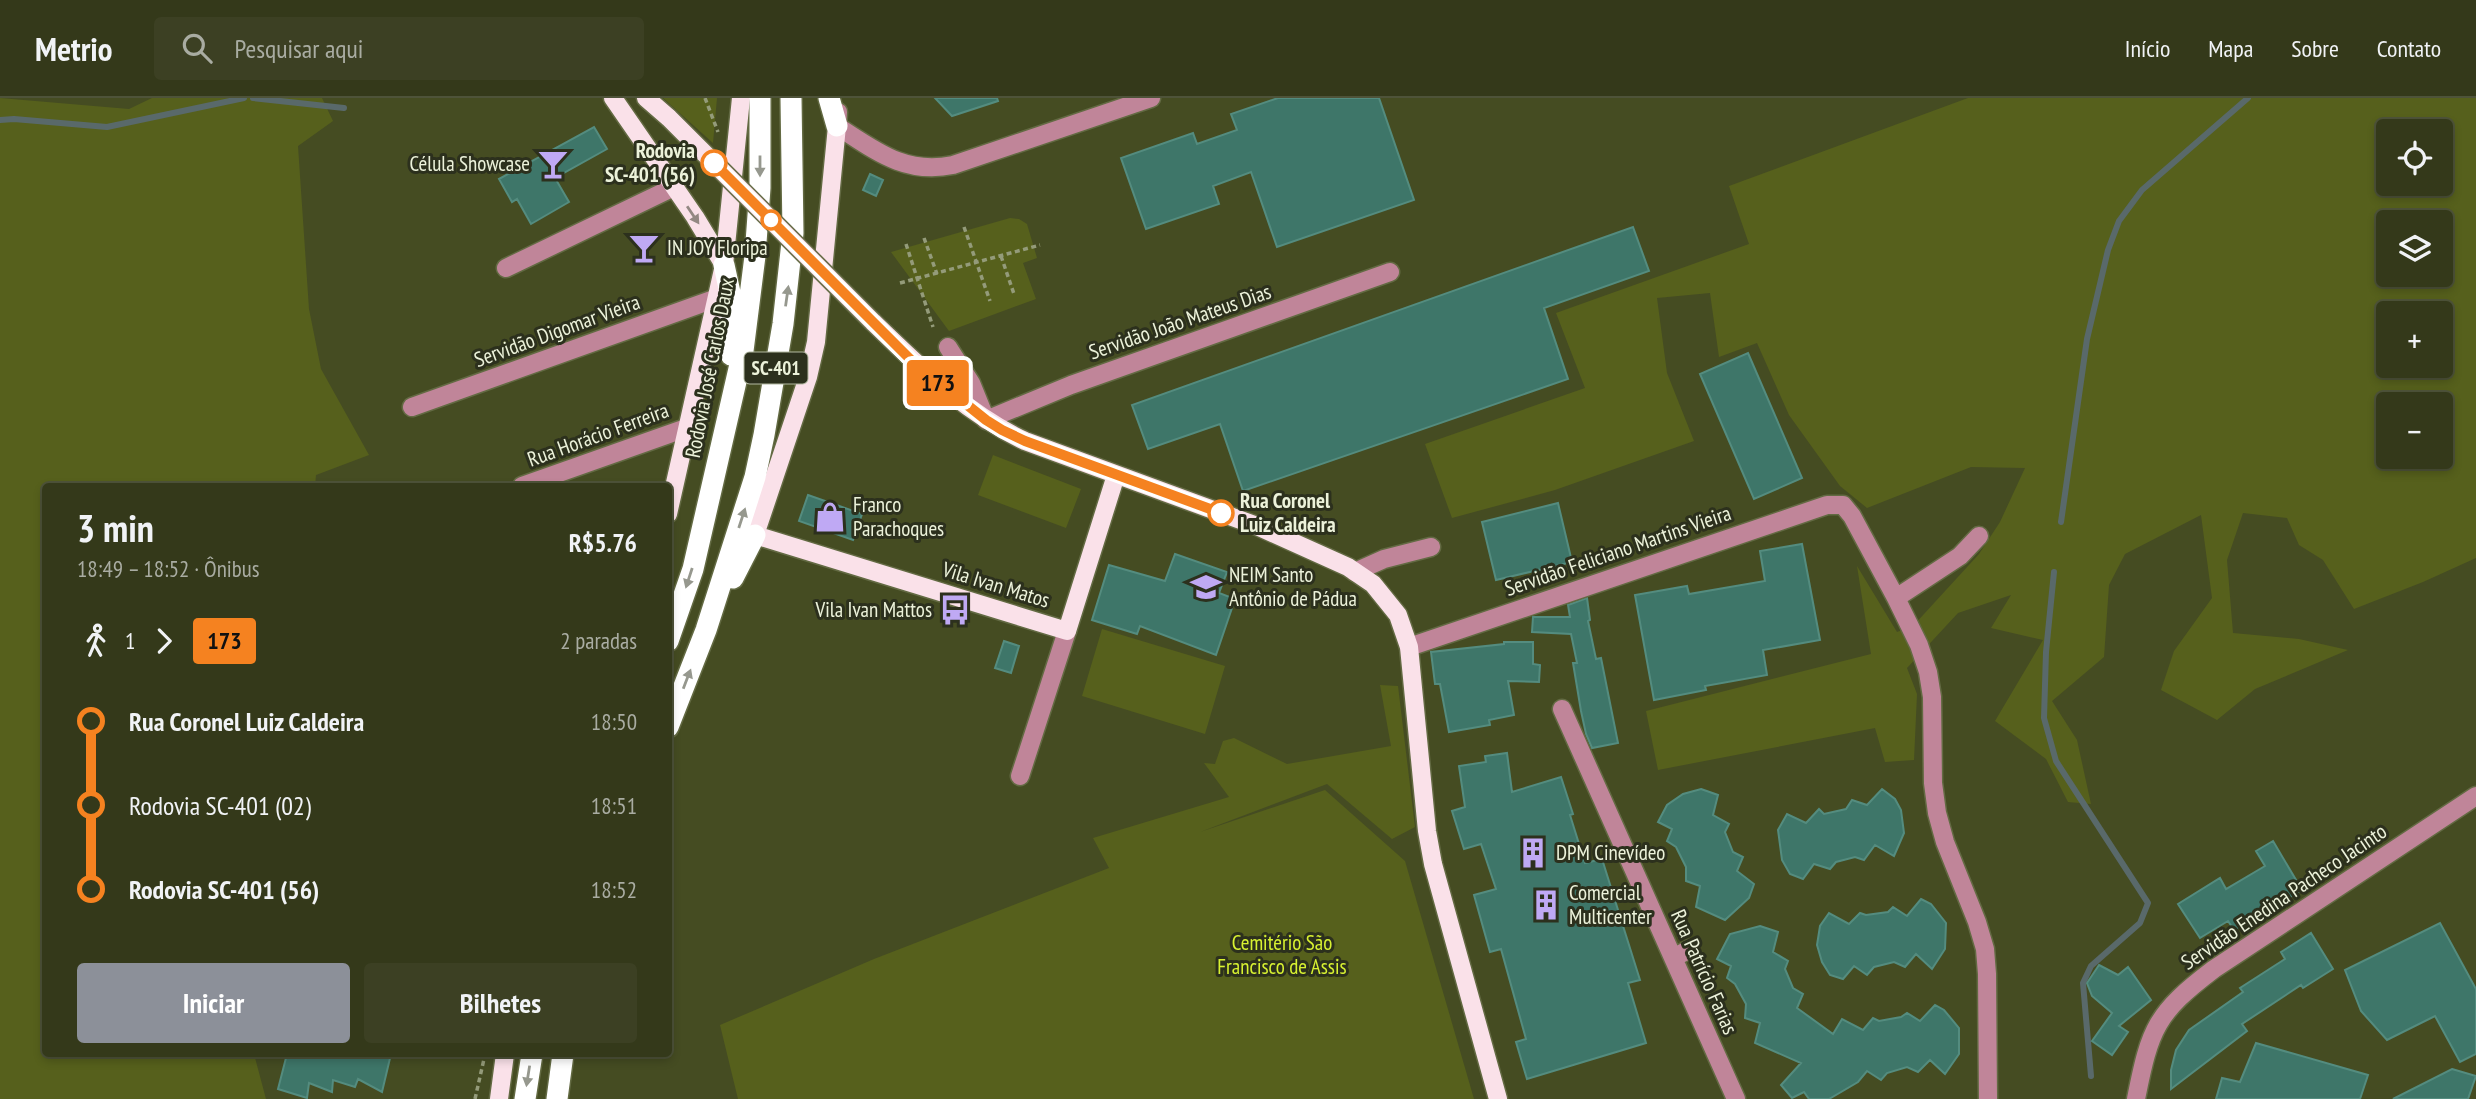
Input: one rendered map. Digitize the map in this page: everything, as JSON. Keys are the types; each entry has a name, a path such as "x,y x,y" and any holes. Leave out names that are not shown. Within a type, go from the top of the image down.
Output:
{"highway":[{"name":"Rodovia José Carlos Daux","path":"672,629 693,569 743,351 760,188 760,98"},
{"name":"SC-401","path":"672,717 706,630 755,477 781,336 793,233 791,98"},
{"path":"829,98 837,126"},
{"path":"724,265 731,297 729,417"},
{"path":"706,630 755,535"},
{"path":"525,1099 531,1057"},
{"path":"557,1099 564,1057"}],"main road":[{"path":"613,98 724,265"},
{"path":"646,98 926,373 986,420 1025,441 1257,526 1314,550 1373,584 1398,615 1409,646 1427,831 1433,864 1498,1099"},
{"path":"672,497 724,265 741,98"},
{"path":"755,535 808,377 816,342 837,126"},
{"name":"Vila Ivan Matos","path":"755,535 1067,631 1116,475"},
{"path":"499,1099 505,1057"}],"street":[{"path":"839,98 837,126 870,147 911,167 936,169 1128,102 1151,98"},
{"path":"506,268 674,187"},
{"name":"Servidão João Mateus Dias","path":"986,420 1071,384 1390,272"},
{"name":"Servidão Digomar Vieira","path":"412,407 717,298"},
{"path":"948,347 971,383 986,420"},
{"name":"Rua Horácio Ferreira","path":"530,483 689,427"},
{"name":"Servidão Feliciano Martins Vieira","path":"1409,646 1827,505 1843,505 1852,516 1896,598"},
{"path":"1979,536 1960,556 1896,598 1919,645 1928,672 1932,697 1933,782 1937,813 1945,842 1985,949 1988,1099"},
{"path":"1355,572 1384,559 1430,547"},
{"path":"1020,776 1067,631"},
{"name":"Rua Patrício Farias","path":"1562,709 1736,1099"},
{"name":"Servidão Enedina Pacheco Jacinto","path":"2136,1099 2144,1055 2151,1035 2164,1014 2183,993 2214,968 2476,796"},
{"path":"1673,958 1690,950"}],"path":[{"path":"964,227 990,301"},
{"path":"924,238 937,274"},
{"path":"906,244 933,327"},
{"path":"900,283 1040,245"},
{"path":"1001,256 1014,293"},
{"path":"475,1099 485,1057"}],"green space":[{"path":"0,98 129,109 152,98 322,98 333,121 298,146 309,309 321,369 369,455 316,475 315,483 42,483 42,1057 255,1057 266,1099 0,1099"},
{"path":"663,98 717,98 713,143"},
{"path":"1968,98 2476,98 2476,558 2354,609 2323,560 2299,545 2287,518 2243,513 2227,560 2233,633 2299,639 2348,650 2255,689 2217,720 2161,690 2174,651 2212,598 2201,515 2125,554 2109,585 2104,657 2052,701 2077,740 2091,804 2068,802 2046,759 1995,721 2043,640 1991,628 2011,595 1958,613 1907,668 1917,694 1914,760 1885,762 1875,728 1658,770 1646,711 1871,654 1857,566 1897,632 1913,626 1979,554 2000,522 2025,468 1971,467 1867,508 1840,486 1789,415 1757,343 1719,357 1710,293 1657,298 1667,373 1694,441 1555,490 1452,518 1425,444 1585,388 1556,313 1749,244 1729,186"},
{"path":"1010,218 1027,224 1037,258 1023,263 1036,299 949,331 891,252"},
{"path":"993,455 1081,489 1066,528 978,495"},
{"path":"1102,629 1225,666 1205,734 1082,696"},
{"name":"Cemitério São Francisco de Assis","path":"1380,685 1398,686 1415,827 1392,839 1327,784 1200,832 1325,790 1405,861 1474,1099 738,1099 720,1025 874,959 1109,868 1093,838 1229,797 1204,763 1215,764 1223,741 1234,738 1287,764 1391,746"}],"building":[{"path":"935,98 997,98 998,101 952,116"},
{"path":"1278,98 1379,98 1414,200 1277,247 1251,172 1213,186 1219,204 1146,229 1121,158 1193,133 1197,144 1237,130 1231,114"},
{"name":"Célula Showcase","path":"594,127 607,149 555,178 569,202 531,224 517,199 512,202 499,179"},
{"path":"870,174 883,180 876,196 863,190"},
{"path":"1633,227 1649,271 1544,308 1568,379 1243,491 1220,424 1148,449 1132,405"},
{"path":"1748,353 1802,478 1754,499 1700,374"},
{"name":"Franco Parachoques","path":"808,495 862,514 853,540 799,521"},
{"path":"1558,503 1572,562 1496,580 1482,522"},
{"path":"1802,544 1820,640 1763,650 1767,675 1705,686 1706,690 1654,700 1635,595 1687,586 1689,594 1765,581 1760,551"},
{"path":"1175,554 1227,572 1219,593 1235,599 1216,655 1140,626 1137,634 1092,620 1109,565 1165,581"},
{"path":"1587,598 1588,621 1596,659 1601,658 1618,743 1592,748 1581,711 1573,663 1577,663 1571,634 1532,632 1533,617 1570,617 1568,605"},
{"path":"1004,641 1019,646 1011,673 995,668"},
{"path":"1504,642 1533,642 1533,664 1540,665 1539,682 1508,681 1514,715 1489,720 1490,725 1449,732 1440,684 1435,684 1431,652"},
{"path":"1507,753 1512,792 1561,777 1585,863 1602,859 1640,980 1628,983 1646,1043 1527,1079 1516,1042 1526,1039 1501,949 1490,952 1474,895 1496,889 1481,844 1464,849 1452,811 1465,807 1459,766 1486,762 1485,756"},
{"path":"1701,789 1718,795 1713,815 1729,824 1725,832 1733,852 1743,857 1737,871 1754,884 1749,898 1725,920 1696,907 1700,886 1686,881 1686,867 1676,847 1667,841 1672,829 1658,822 1667,805 1683,794"},
{"path":"1882,789 1895,799 1901,810 1904,833 1894,856 1875,845 1864,860 1855,857 1836,862 1830,869 1814,864 1803,879 1790,874 1782,860 1778,830 1787,814 1806,823 1819,809 1824,814 1846,809 1852,800 1867,805"},
{"path":"2273,841 2302,890 2234,930 2228,921 2200,938 2178,904 2220,878 2226,889 2265,866 2256,851"},
{"path":"1921,899 1931,904 1946,923 1945,949 1932,969 1916,954 1905,967 1894,962 1874,967 1867,975 1854,966 1843,979 1830,975 1822,962 1817,945 1820,926 1829,913 1849,924 1860,913 1866,915 1888,912 1893,907 1907,916"},
{"path":"2440,923 2476,989 2476,1054 2460,1062 2435,1016 2387,1040 2361,1011 2345,970"},
{"path":"1760,926 1778,932 1773,952 1788,961 1785,969 1793,988 1803,994 1797,1008 1833,1034 1842,1019 1863,1030 1873,1018 1879,1021 1901,1017 1907,1013 1920,1021 1935,1005 1944,1010 1959,1028 1959,1054 1945,1074 1930,1060 1918,1072 1907,1067 1887,1073 1881,1080 1867,1071 1858,1082 1829,1099 1809,1099 1804,1092 1792,1098 1781,1085 1801,1063 1755,1043 1760,1023 1745,1018 1746,1004 1735,984 1727,978 1731,966 1717,959 1730,934"},
{"path":"2311,933 2333,969 2303,988 2301,985 2242,1024 2247,1031 2171,1089 2171,1070 2176,1050 2189,1030 2243,992 2240,988 2285,959 2281,952"},
{"path":"2099,965 2118,975 2128,967 2151,1000 2119,1026 2128,1032 2112,1055 2092,1041 2112,1013 2092,996 2087,983"},
{"path":"2256,1043 2368,1075 2360,1099 2216,1099 2222,1078 2240,1082"},
{"path":"286,1057 390,1057 382,1092 358,1079 355,1087 333,1080 332,1092 309,1083 307,1098 278,1089"},
{"path":"2452,1069 2476,1076 2468,1099 2393,1099"}],"waterway":[{"path":"0,120 107,127 244,98"},
{"path":"253,98 344,108"},
{"path":"2061,522 2087,339 2108,250 2119,221 2142,190 2248,98"},
{"path":"2054,572 2046,652 2044,718 2056,761 2148,903 2140,923 2091,966 2083,983 2091,1076"}],"bus line":[{"name":"173","path":"714,163 911,360 986,420 1025,441 1221,513"}],"place":[{"name":"Rodovia SC-401 (56)","path":"714,163"},
{"name":"Célula Showcase","path":"553,164"},
{"name":"IN JOY Floripa","path":"644,248"},
{"name":"Rua Coronel Luiz Caldeira","path":"1221,513"},
{"name":"Franco Parachoques","path":"830,517"},
{"name":"NEIM Santo Antônio de Pádua","path":"1206,587"},
{"name":"Vila Ivan Mattos","path":"955,610"},
{"name":"DPM Cinevídeo","path":"1533,853"},
{"name":"Comercial Multicenter","path":"1546,905"}]}
